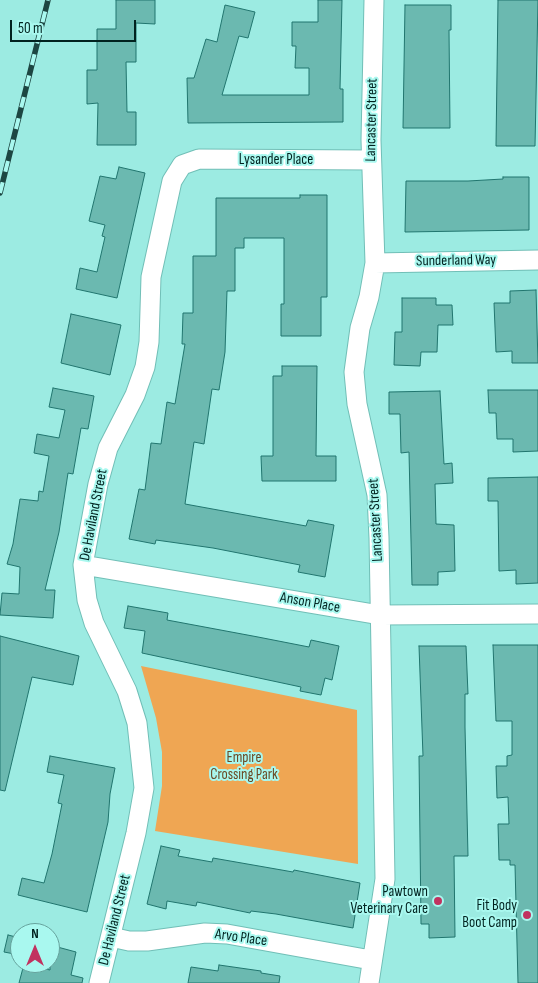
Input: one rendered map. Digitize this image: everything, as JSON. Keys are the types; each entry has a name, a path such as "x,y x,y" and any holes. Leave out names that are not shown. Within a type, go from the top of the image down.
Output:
{"street":[{"name":"Lancaster Street","path":"369,983 371,960 385,879 380,615 377,495 372,462 357,404 354,372 360,328 370,297 374,263 371,160 374,0"},
{"name":"Lysander Place","path":"182,165 199,159 371,160"},
{"name":"De Haviland Street","path":"99,983 144,788 142,753 137,723 127,691 94,623 87,600 83,565 98,484 108,448 135,396 145,368 150,342 152,277 172,181 182,165"},
{"name":"Sunderland Way","path":"374,263 538,260"},
{"name":"Anson Place","path":"83,565 380,615 538,614"},
{"name":"Arvo Place","path":"111,937 129,941 147,941 204,933 227,934 371,960"}],"green space":[{"name":"Empire Crossing Park","path":"141,666 357,710 358,864 155,831 162,786 162,752 156,718"}],"building":[{"path":"116,0 155,0 155,24 136,23 136,62 126,62 127,112 136,112 136,145 97,145 98,103 87,104 87,70 97,70 97,29 116,29"},
{"path":"318,0 342,0 340,89 343,89 343,122 188,123 187,78 194,78 206,39 217,42 225,5 255,12 248,38 239,36 222,95 309,95 309,68 295,68 296,46 292,46 292,22 318,22"},
{"path":"498,0 538,0 535,146 496,146"},
{"path":"405,5 451,5 451,30 449,30 450,128 403,128"},
{"path":"119,167 145,173 117,298 76,289 80,268 97,272 105,237 102,236 105,225 89,221 100,176 116,179"},
{"path":"503,177 529,177 529,230 405,232 406,181 468,181 503,179"},
{"path":"300,195 327,195 327,297 321,297 321,336 281,336 281,304 284,304 284,238 244,238 244,248 235,248 235,291 227,291 225,352 219,390 212,389 204,444 194,442 185,504 306,526 308,520 334,525 325,577 298,572 300,565 213,548 156,540 155,544 129,539 139,489 145,490 151,443 161,444 167,402 175,404 185,344 182,344 183,313 193,313 193,256 216,256 216,198 300,198"},
{"path":"536,290 538,363 512,363 512,351 496,352 494,303 510,303 510,291"},
{"path":"402,298 436,298 436,305 452,305 453,325 438,325 437,352 421,352 420,366 394,365 395,332 402,332"},
{"path":"71,314 121,325 110,375 61,363"},
{"path":"282,366 317,366 316,456 336,456 336,481 262,481 261,456 273,456 273,376 282,376"},
{"path":"53,388 94,396 88,429 81,428 73,474 68,473 59,532 45,590 55,590 53,618 0,615 2,593 19,594 20,567 7,564 13,544 20,499 38,501 39,491 43,492 49,456 34,453 37,434 59,438 65,410 49,407"},
{"path":"488,390 538,390 538,451 513,452 513,439 497,439 496,413 489,413"},
{"path":"440,391 444,464 452,463 453,483 435,484 436,524 454,525 455,571 438,572 438,585 412,585 409,452 401,453 400,414 389,414 389,392"},
{"path":"538,477 538,583 516,584 516,570 499,571 498,501 488,501 488,478"},
{"path":"128,606 168,613 167,620 309,647 311,640 339,646 332,680 325,678 321,695 300,691 301,687 142,653 145,631 124,628"},
{"path":"0,636 79,656 73,685 32,677 5,791 0,790"},
{"path":"493,645 538,645 538,983 518,983 515,865 510,865 510,860 499,860 498,824 509,824 508,797 497,798 496,766 507,766 507,756 512,755 512,721 496,721"},
{"path":"419,646 466,646 468,694 465,694 465,727 468,856 454,856 455,937 429,938 429,924 421,924 419,756 423,756"},
{"path":"50,756 115,768 110,794 108,822 87,912 18,895 22,878 44,883 52,854 62,804 58,803 64,775 47,772"},
{"path":"161,846 180,850 178,856 212,862 213,858 293,872 294,870 360,883 353,928 276,914 251,911 250,913 197,902 196,906 167,901 166,909 147,904"},
{"path":"8,935 10,936 10,953 4,952"},
{"path":"60,948 76,952 71,975 83,978 82,983 19,983 22,973 60,973"},
{"path":"219,965 261,971 261,973 280,976 279,983 188,983 191,967 218,971"}],"railway":[{"path":"0,193 48,0"}],"place":[{"name":"Pawtown Veterinary Care","path":"438,901"},
{"name":"Fit Body Boot Camp","path":"527,915"}]}
